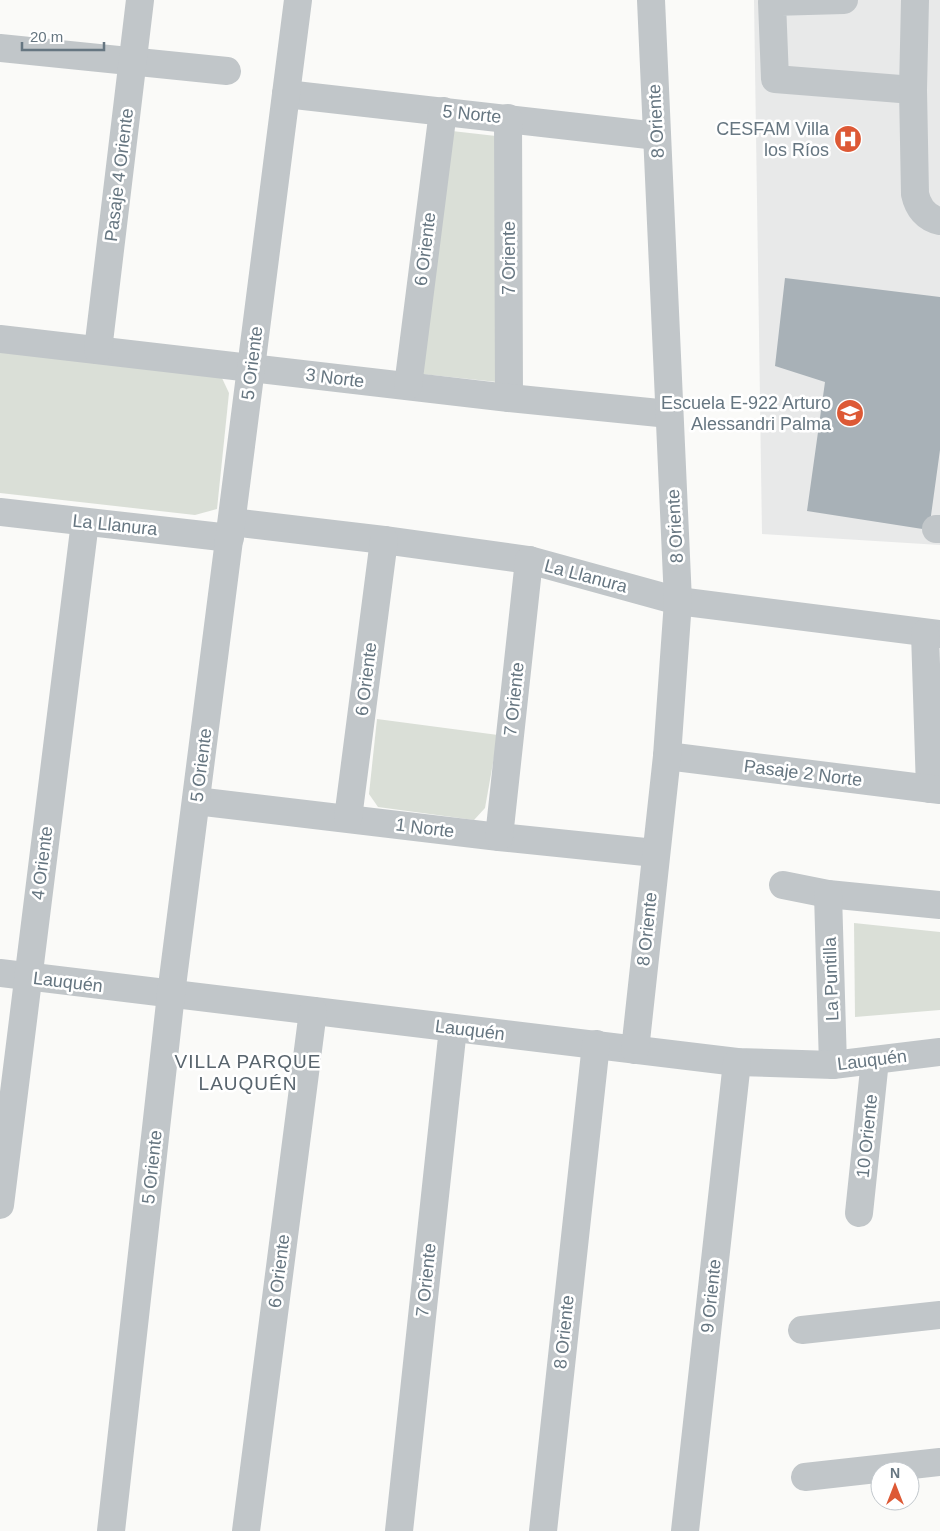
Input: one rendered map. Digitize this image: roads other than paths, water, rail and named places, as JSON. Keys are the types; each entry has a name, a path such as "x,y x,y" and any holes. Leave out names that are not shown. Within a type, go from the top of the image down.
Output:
{"street":[{"name":"Pasaje 4 Oriente","path":"98,350 140,0"},
{"name":"5 Oriente","path":"110,1531 171,994 298,0"},
{"name":"8 Oriente","path":"635,1050 667,756 678,601 651,0"},
{"path":"844,0 772,2 775,79 913,90"},
{"path":"915,0 913,90 915,194 920,209 926,215 940,221"},
{"path":"0,48 227,70"},
{"name":"5 Norte","path":"286,94 657,136"},
{"name":"6 Oriente","path":"408,386 443,111"},
{"name":"7 Oriente","path":"508,118 509,398"},
{"name":"3 Norte","path":"0,339 509,398 670,414"},
{"name":"La Llanura","path":"0,512 85,522 384,540 529,560 678,601 932,633"},
{"name":"4 Oriente","path":"0,1204 85,522"},
{"name":"6 Oriente","path":"348,818 384,540"},
{"name":"7 Oriente","path":"499,837 529,560"},
{"path":"932,633 935,789"},
{"name":"Pasaje 2 Norte","path":"667,756 935,789"},
{"name":"1 Norte","path":"196,801 499,837 655,853"},
{"path":"783,885 828,894 940,905"},
{"name":"La Puntilla","path":"828,894 833,1065"},
{"name":"Lauquén","path":"0,973 737,1062 833,1065 940,1052"},
{"name":"6 Oriente","path":"246,1531 313,1011"},
{"name":"7 Oriente","path":"399,1531 453,1028"},
{"name":"8 Oriente","path":"543,1531 596,1044"},
{"name":"10 Oriente","path":"859,1213 875,1060"},
{"name":"9 Oriente","path":"685,1531 737,1062"},
{"path":"802,1330 940,1315"},
{"path":"805,1477 940,1462"}],"place":[{"name":"CESFAM Villa los Ríos","path":"848,139"},
{"name":"Escuela E-922 Arturo Alessandri Palma","path":"850,413"}],"district":[{"name":"VILLA PARQUE LAUQUÉN","path":"248,1072"}]}
